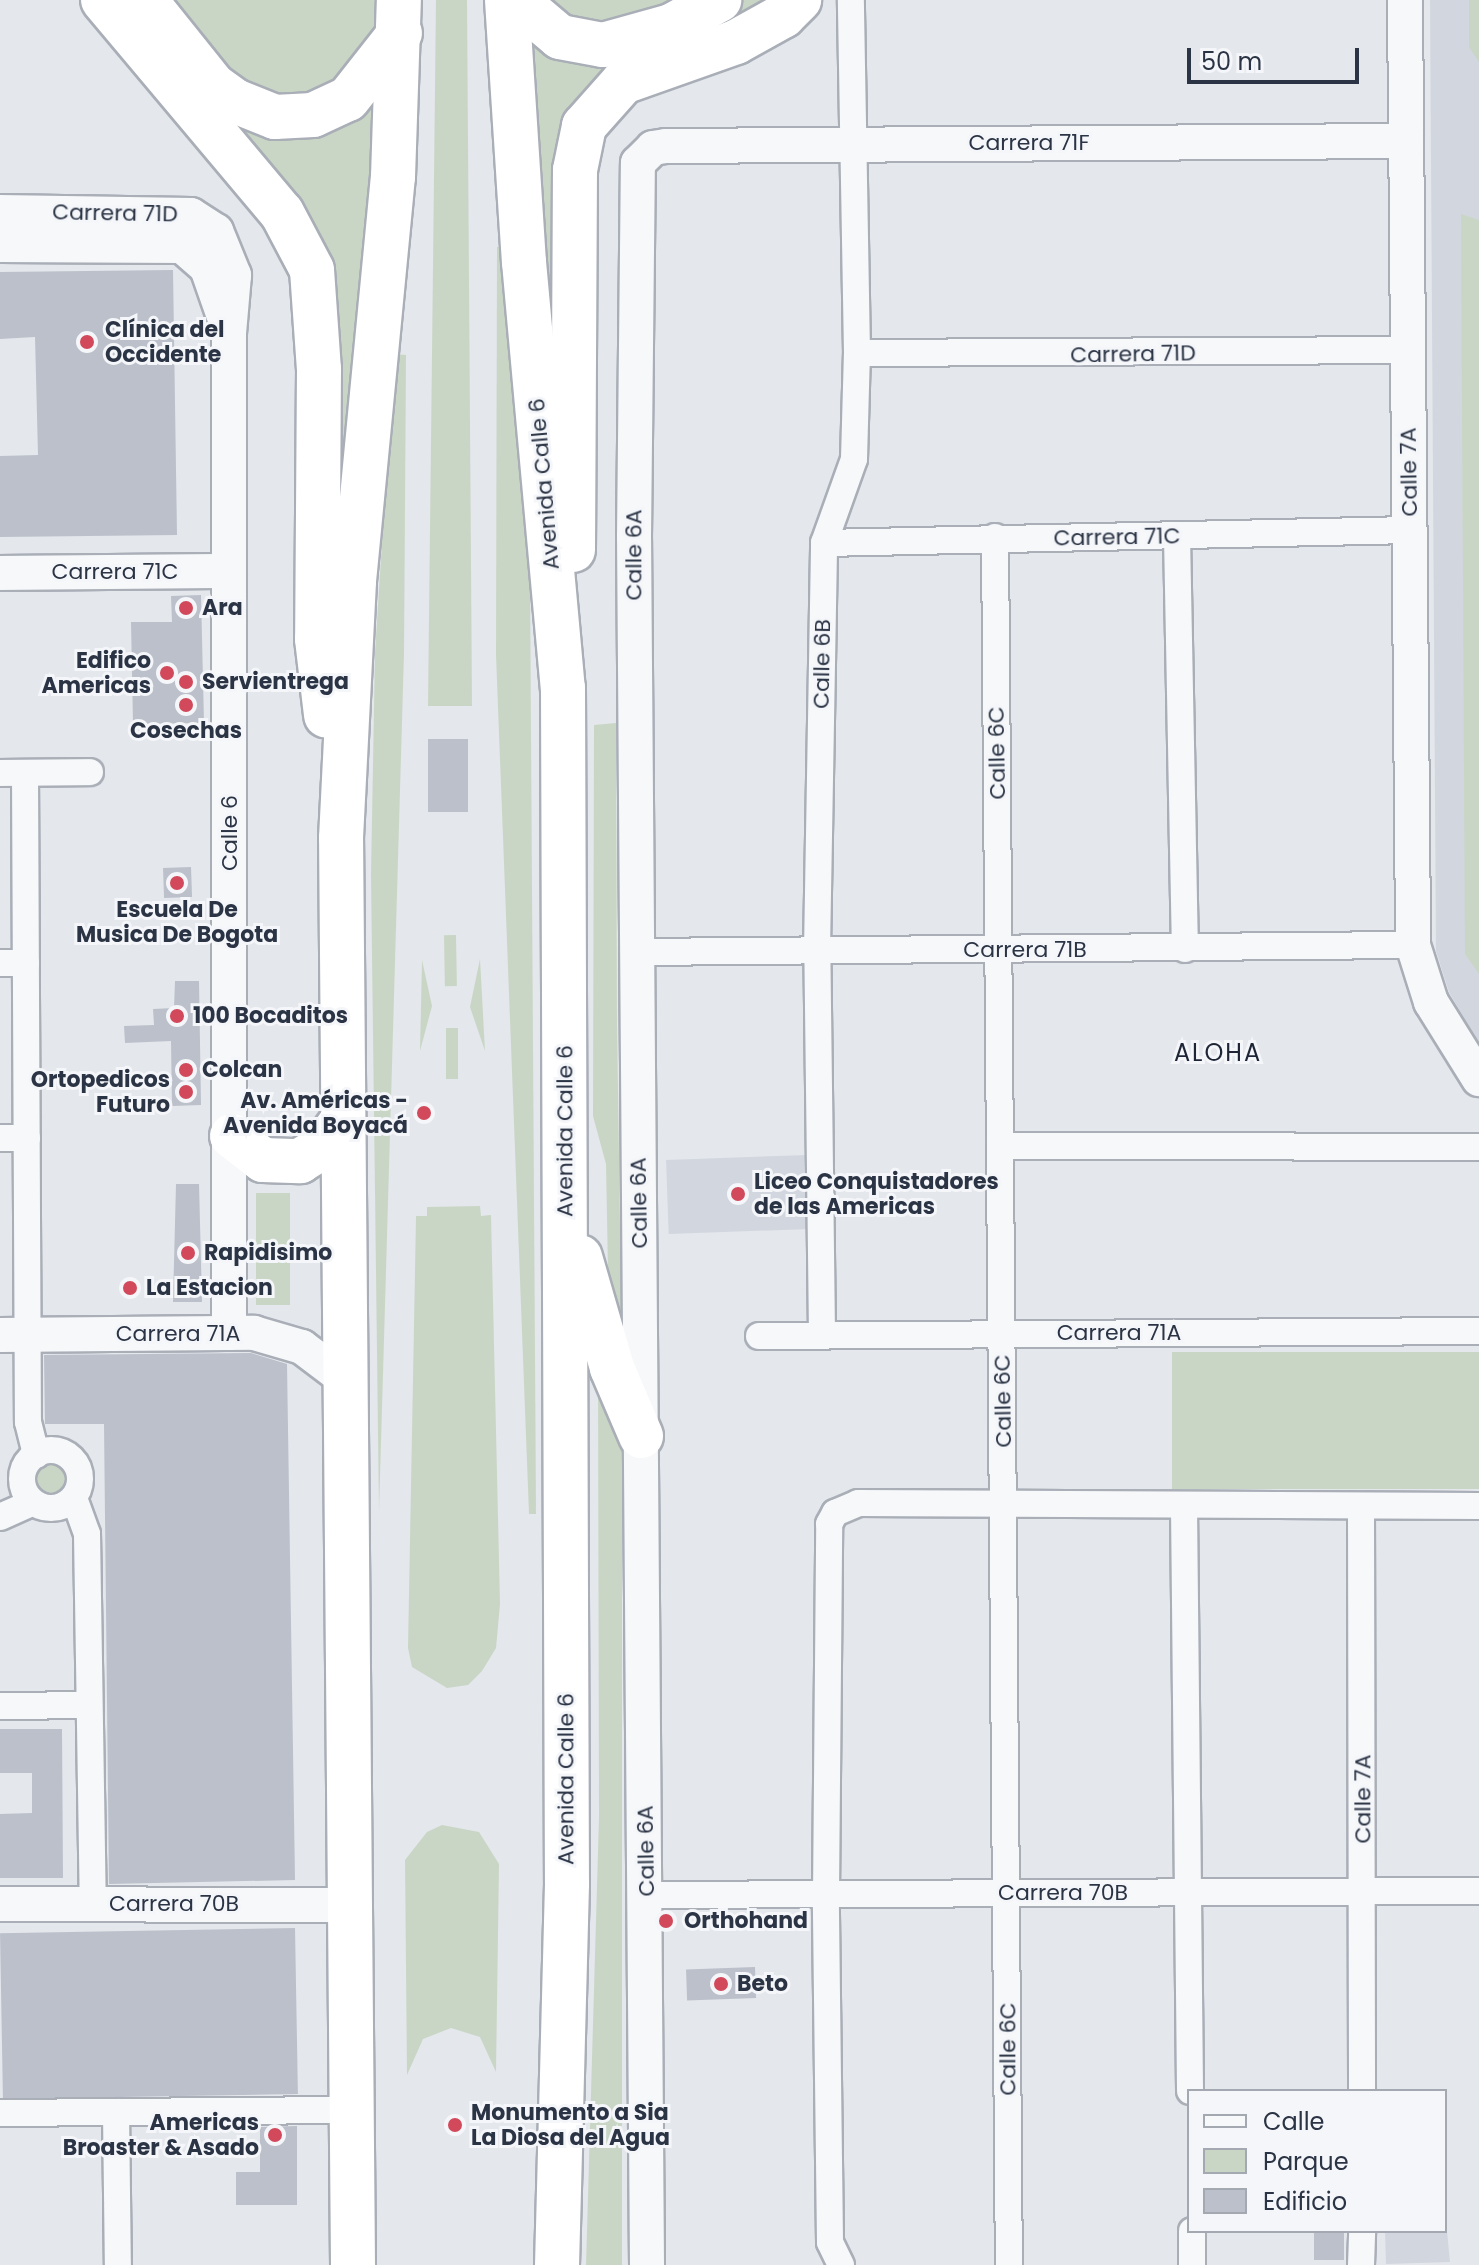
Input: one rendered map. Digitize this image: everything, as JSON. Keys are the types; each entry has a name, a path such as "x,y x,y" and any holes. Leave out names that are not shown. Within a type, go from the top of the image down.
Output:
{"highway":[{"path":"103,0 282,213 312,270 319,369 317,639 341,838"},
{"path":"145,0 213,85 235,101 275,117 313,115 348,99 400,17"},
{"name":"Avenida Calle 6","path":"507,0 524,262 563,688 567,1884 557,2265"},
{"path":"516,0 560,37 603,45 671,26 719,0"},
{"path":"563,688 577,471 575,170 584,126 623,82 736,42 783,16 799,0"},
{"path":"353,2265 343,1378 341,838 354,581 393,177 400,17"},
{"path":"232,1136 263,1160 300,1161 324,1146 341,1123"},
{"path":"565,1201 602,1338 641,1436"}],"street":[{"name":"Calle 6B","path":"822,1334 817,950 824,543 854,459 857,353 851,0"},
{"name":"Calle 7A","path":"1405,0 1413,945 1431,1002 1479,1079"},
{"name":"Carrera 71F","path":"653,148 1406,141"},
{"name":"Calle 6A","path":"647,2265 634,178 638,163 653,148"},
{"name":"Carrera 71D","path":"0,212 173,212 204,221 224,244 234,275 229,333"},
{"name":"Carrera 71D","path":"0,245 174,244 190,249 207,268 229,333"},
{"name":"Calle 6","path":"229,333 232,1136 229,1333"},
{"name":"Carrera 71D","path":"857,353 1408,350"},
{"name":"Carrera 71C","path":"824,543 1410,530"},
{"path":"1177,536 1185,949"},
{"name":"Calle 6C","path":"995,537 1009,2265"},
{"name":"Carrera 71C","path":"0,573 229,571"},
{"path":"36,1455 14,1335 27,1138 13,963 12,773 90,772"},
{"name":"Carrera 71B","path":"637,952 1413,945"},
{"path":"0,1138 27,1138"},
{"path":"1001,1146 1479,1147"},
{"name":"Carrera 71A","path":"759,1336 1479,1331"},
{"name":"Carrera 71A","path":"14,1335 229,1333 290,1341 343,1378"},
{"path":"74,1498 49,1509 33,1502 22,1478 36,1455 53,1450 76,1464 80,1481 74,1498 87,1534 93,1904"},
{"path":"0,1517 33,1502"},
{"path":"841,2265 830,2242 826,1895 829,1524 845,1506 1479,1506"},
{"path":"1184,1506 1190,2089"},
{"name":"Calle 7A","path":"1361,1506 1362,2089"},
{"path":"0,1706 89,1705"},
{"name":"Carrera 70B","path":"647,1895 1479,1891"},
{"name":"Carrera 70B","path":"0,1904 349,1905"},
{"path":"0,2113 351,2110"},
{"path":"116,2112 118,2265"},
{"path":"1192,2233 1192,2265"},
{"path":"1361,2265 1362,2233"}],"shaded area":[{"path":"1430,0 1479,0 1479,1044 1449,992 1436,951"},
{"name":"Liceo Conquistadores de las Americas","path":"808,1155 811,1229 669,1234 666,1160"},
{"path":"1447,2231 1450,2262 1386,2264 1385,2233"}],"green space":[{"path":"166,0 377,0 376,25 367,53 324,94 264,96 226,70"},
{"path":"436,0 467,0 472,706 428,706"},
{"path":"541,0 678,0 612,25 561,15"},
{"path":"743,0 780,0 585,100 561,447 521,23 674,35"},
{"path":"1469,0 1479,0 1479,62 1469,47"},
{"path":"379,100 340,556 332,347 228,115"},
{"path":"1461,214 1479,220 1479,974 1465,954"},
{"path":"507,246 530,578 536,1514 529,1514 496,655 497,247"},
{"path":"394,354 406,355 404,653 379,1511 371,875 375,653"},
{"path":"616,723 622,1357 609,1323 606,1164 593,1116 594,725"},
{"path":"444,935 456,935 457,986 445,986"},
{"path":"480,959 485,1051 470,1007"},
{"path":"422,960 432,1006 420,1051"},
{"path":"446,1028 458,1028 458,1079 446,1079"},
{"path":"256,1193 290,1193 290,1305 256,1305"},
{"path":"480,1206 481,1216 491,1215 500,1604 496,1648 482,1671 468,1685 447,1688 412,1667 408,1648 416,1216 427,1216 427,1207"},
{"path":"1172,1352 1479,1352 1479,1489 1172,1489"},
{"path":"598,1367 622,1425 622,2265 586,2265 599,1817"},
{"path":"51,1457 66,1463 72,1478 66,1493 51,1499 36,1493 30,1478 36,1463"},
{"path":"442,1825 479,1832 499,1864 496,2072 480,2037 451,2028 423,2039 407,2075 405,1860 427,1832"}],"building":[{"name":"Clínica del Occidente","path":"173,270 177,535 0,537 0,456 38,455 35,337 0,339 0,272"},
{"name":"Edifico Americas","path":"201,595 204,723 133,724 131,622 172,622 171,596"},
{"path":"428,739 468,739 468,812 428,812"},
{"name":"Escuela De Musica De Bogota","path":"191,867 192,897 164,898 163,868"},
{"path":"175,981 199,981 201,1105 172,1106 171,1041 125,1043 124,1026 154,1025 153,1009 174,1008"},
{"path":"176,1184 199,1184 202,1302 173,1302"},
{"path":"251,1353 287,1364 295,1880 109,1884 104,1424 45,1424 44,1355"},
{"path":"0,1729 62,1729 63,1878 0,1878 0,1814 32,1813 32,1773 0,1773"},
{"path":"295,1928 298,2094 3,2099 0,1933"},
{"name":"Beto","path":"755,1967 756,1998 687,2000 686,1969"},
{"path":"297,2126 297,2205 236,2205 236,2172 260,2172 260,2127"},
{"path":"1314,2233 1344,2233 1344,2260 1314,2260"}],"place":[{"name":"Clínica del Occidente","path":"87,342"},
{"name":"Ara","path":"186,608"},
{"name":"Edifico Americas","path":"167,673"},
{"name":"Servientrega","path":"186,682"},
{"name":"Cosechas","path":"186,705"},
{"name":"Escuela De Musica De Bogota","path":"177,883"},
{"name":"100 Bocaditos","path":"177,1016"},
{"name":"Colcan","path":"186,1070"},
{"name":"Ortopedicos Futuro","path":"186,1092"},
{"name":"Av. Américas - Avenida Boyacá","path":"424,1113"},
{"name":"Liceo Conquistadores de las Americas","path":"738,1194"},
{"name":"Rapidisimo","path":"188,1253"},
{"name":"La Estacion","path":"130,1288"},
{"name":"Orthohand","path":"666,1921"},
{"name":"Beto","path":"721,1984"},
{"name":"Monumento a Sia La Diosa del Agua","path":"455,2125"},
{"name":"Americas Broaster & Asado","path":"275,2135"}],"district":[{"name":"ALOHA","path":"1218,1053"}]}
